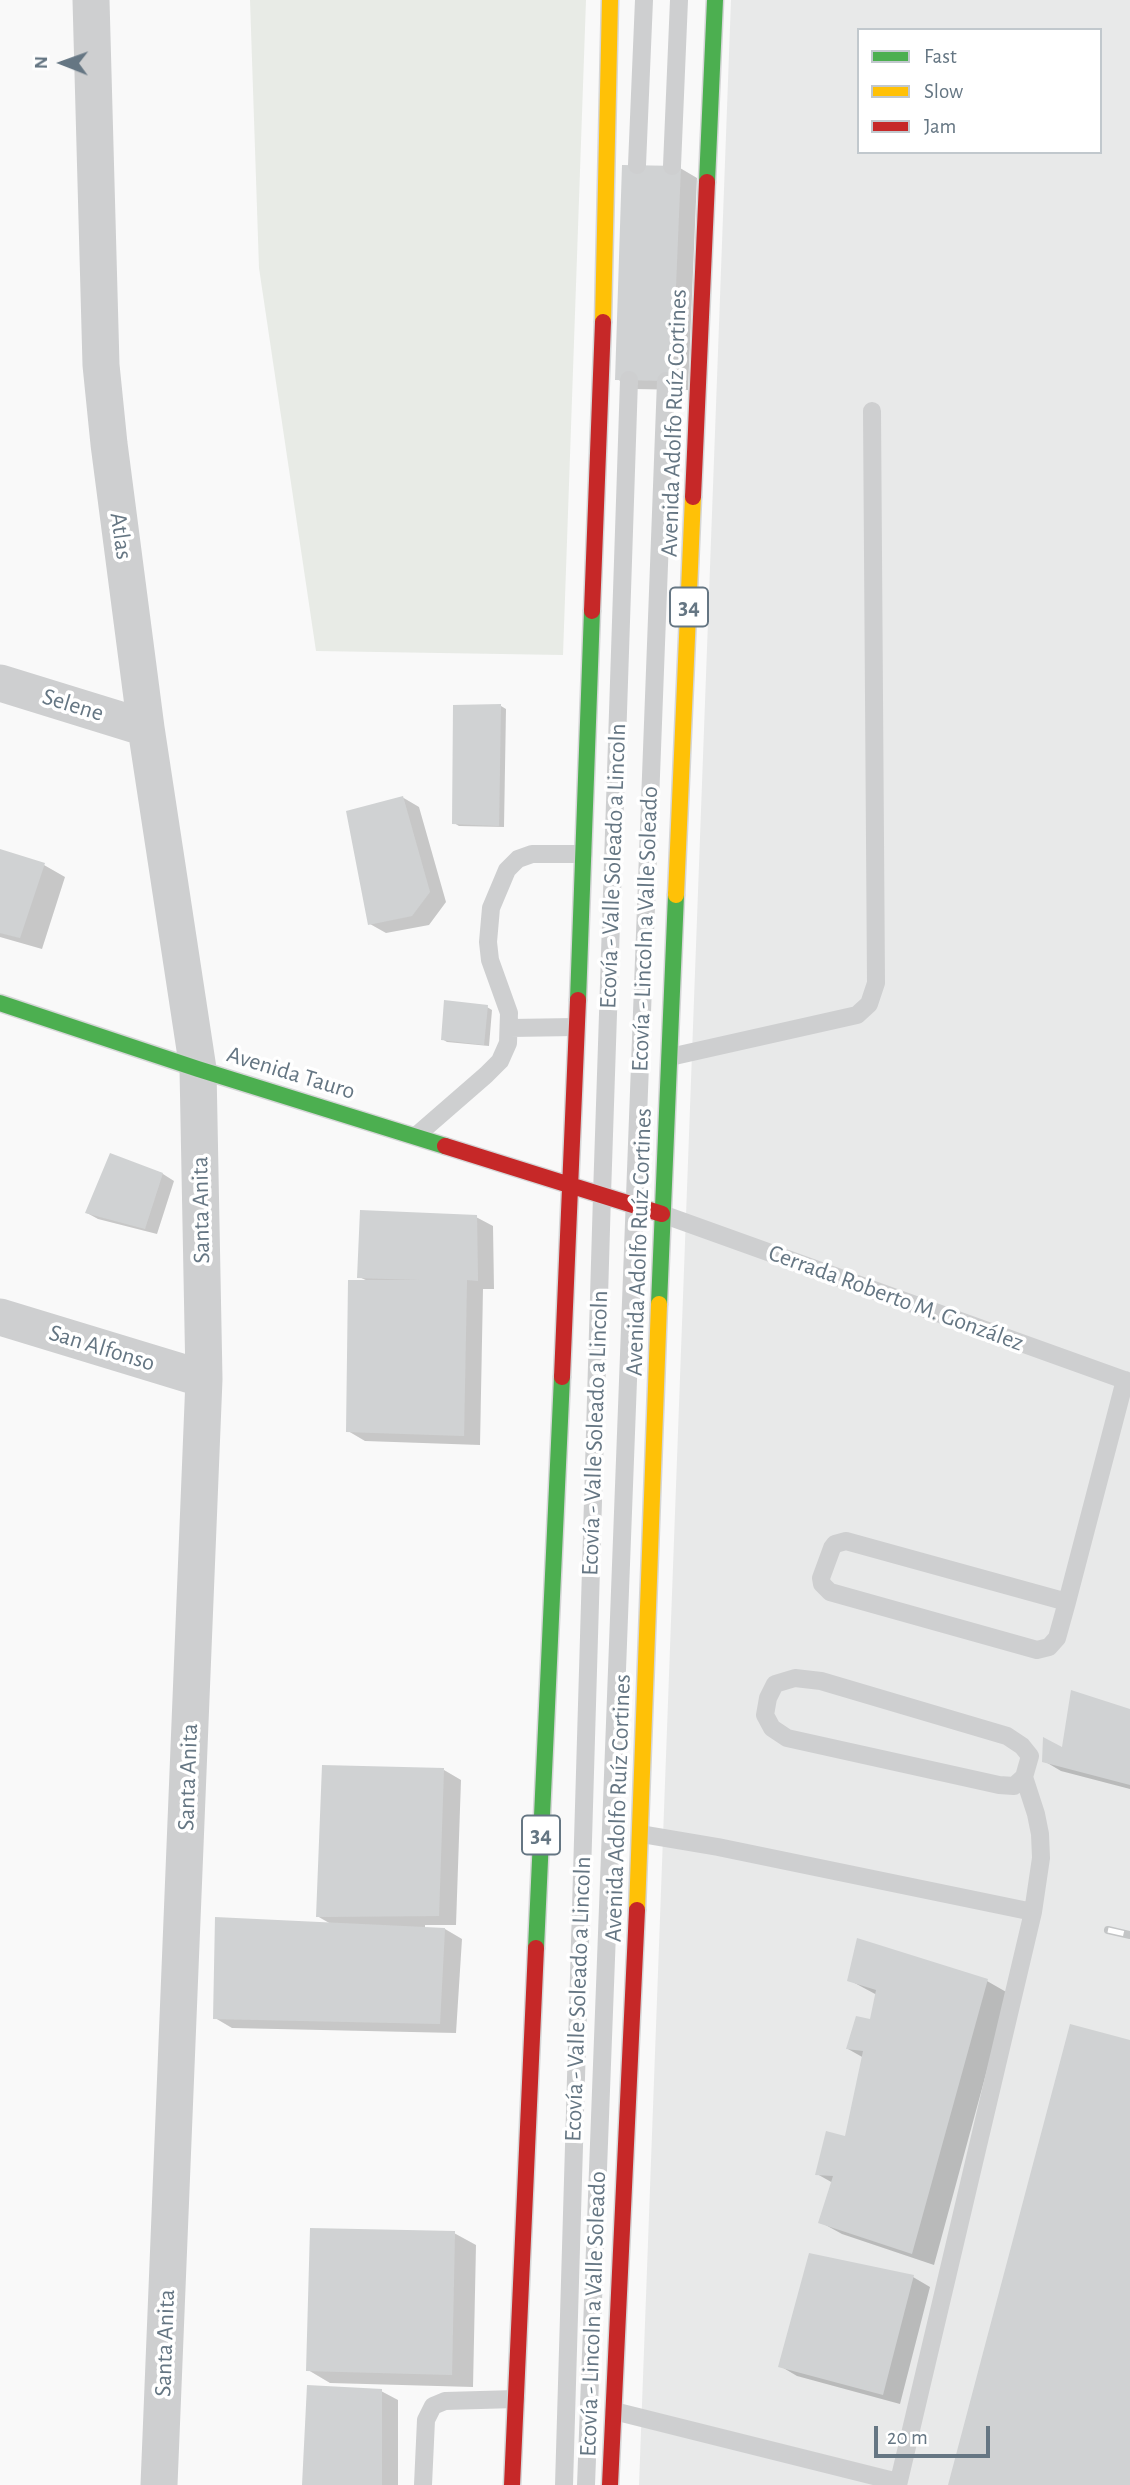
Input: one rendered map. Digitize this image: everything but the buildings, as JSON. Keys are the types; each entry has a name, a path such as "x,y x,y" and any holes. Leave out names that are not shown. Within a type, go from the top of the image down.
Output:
{"main road":[{"name":"34","path":"512,2485 570,1184 603,322 610,0"},
{"name":"Avenida Adolfo Ruíz Cortines","path":"610,2485 641,1834 663,1214 715,0"},
{"name":"Avenida Tauro","path":"0,1003 198,1069 663,1214"}],"street":[{"name":"Atlas","path":"91,0 101,365 146,728 198,1069"},
{"name":"Selene","path":"0,683 146,728"},
{"name":"Santa Anita","path":"159,2485 204,1379 198,1069"},
{"name":"San Alfonso","path":"0,1317 204,1379"}],"lane":[{"path":"638,165 645,0"},
{"path":"673,166 679,0"},
{"name":"Ecovía - Valle Soleado a Lincoln","path":"564,2485 629,380"},
{"name":"Ecovía - Lincoln a Valle Soleado","path":"586,2485 666,381"},
{"path":"670,1057 856,1015 869,1003 876,983 872,411"},
{"path":"416,1135 500,1060 508,1043 509,1013 490,960 488,942 491,908 507,870 518,859 532,854 583,854"},
{"path":"510,1028 576,1027"},
{"name":"Cerrada Roberto M. González","path":"663,1214 1128,1381"},
{"path":"1068,1602 846,1541 835,1544 832,1548 821,1578 822,1584 830,1592 1037,1650 1049,1647 1057,1638 1068,1602 1128,1381"},
{"path":"614,2412 898,2484 1033,1912 1041,1858 1036,1814 1024,1777 1030,1756 1007,1736 821,1681 794,1678 775,1684 768,1698 765,1715 772,1728 787,1738 999,1785 1014,1786 1024,1777"},
{"path":"641,1834 718,1847 1033,1912"},
{"path":"424,2485 426,2420 433,2406 445,2401 516,2399"}],"shaded area":[{"path":"250,0 586,0 563,655 316,651 259,268"},
{"path":"731,0 1130,0 1130,2485 639,2485"}],"railway":[{"path":"1108,1930 1130,1935"}],"traffic: fast":[{"path":"707,182 715,0"},
{"path":"578,1000 592,611"},
{"path":"659,1304 676,895"},
{"path":"0,1003 198,1069 445,1146"},
{"path":"536,1948 562,1377"}],"traffic: slow":[{"path":"603,322 610,0"},
{"path":"676,895 693,497"},
{"path":"637,1910 659,1304"}],"traffic: jam":[{"path":"693,497 707,182"},
{"path":"592,611 603,322"},
{"path":"562,1377 578,1000"},
{"path":"445,1146 662,1214"},
{"path":"610,2485 637,1910"},
{"path":"512,2485 536,1948"}]}
